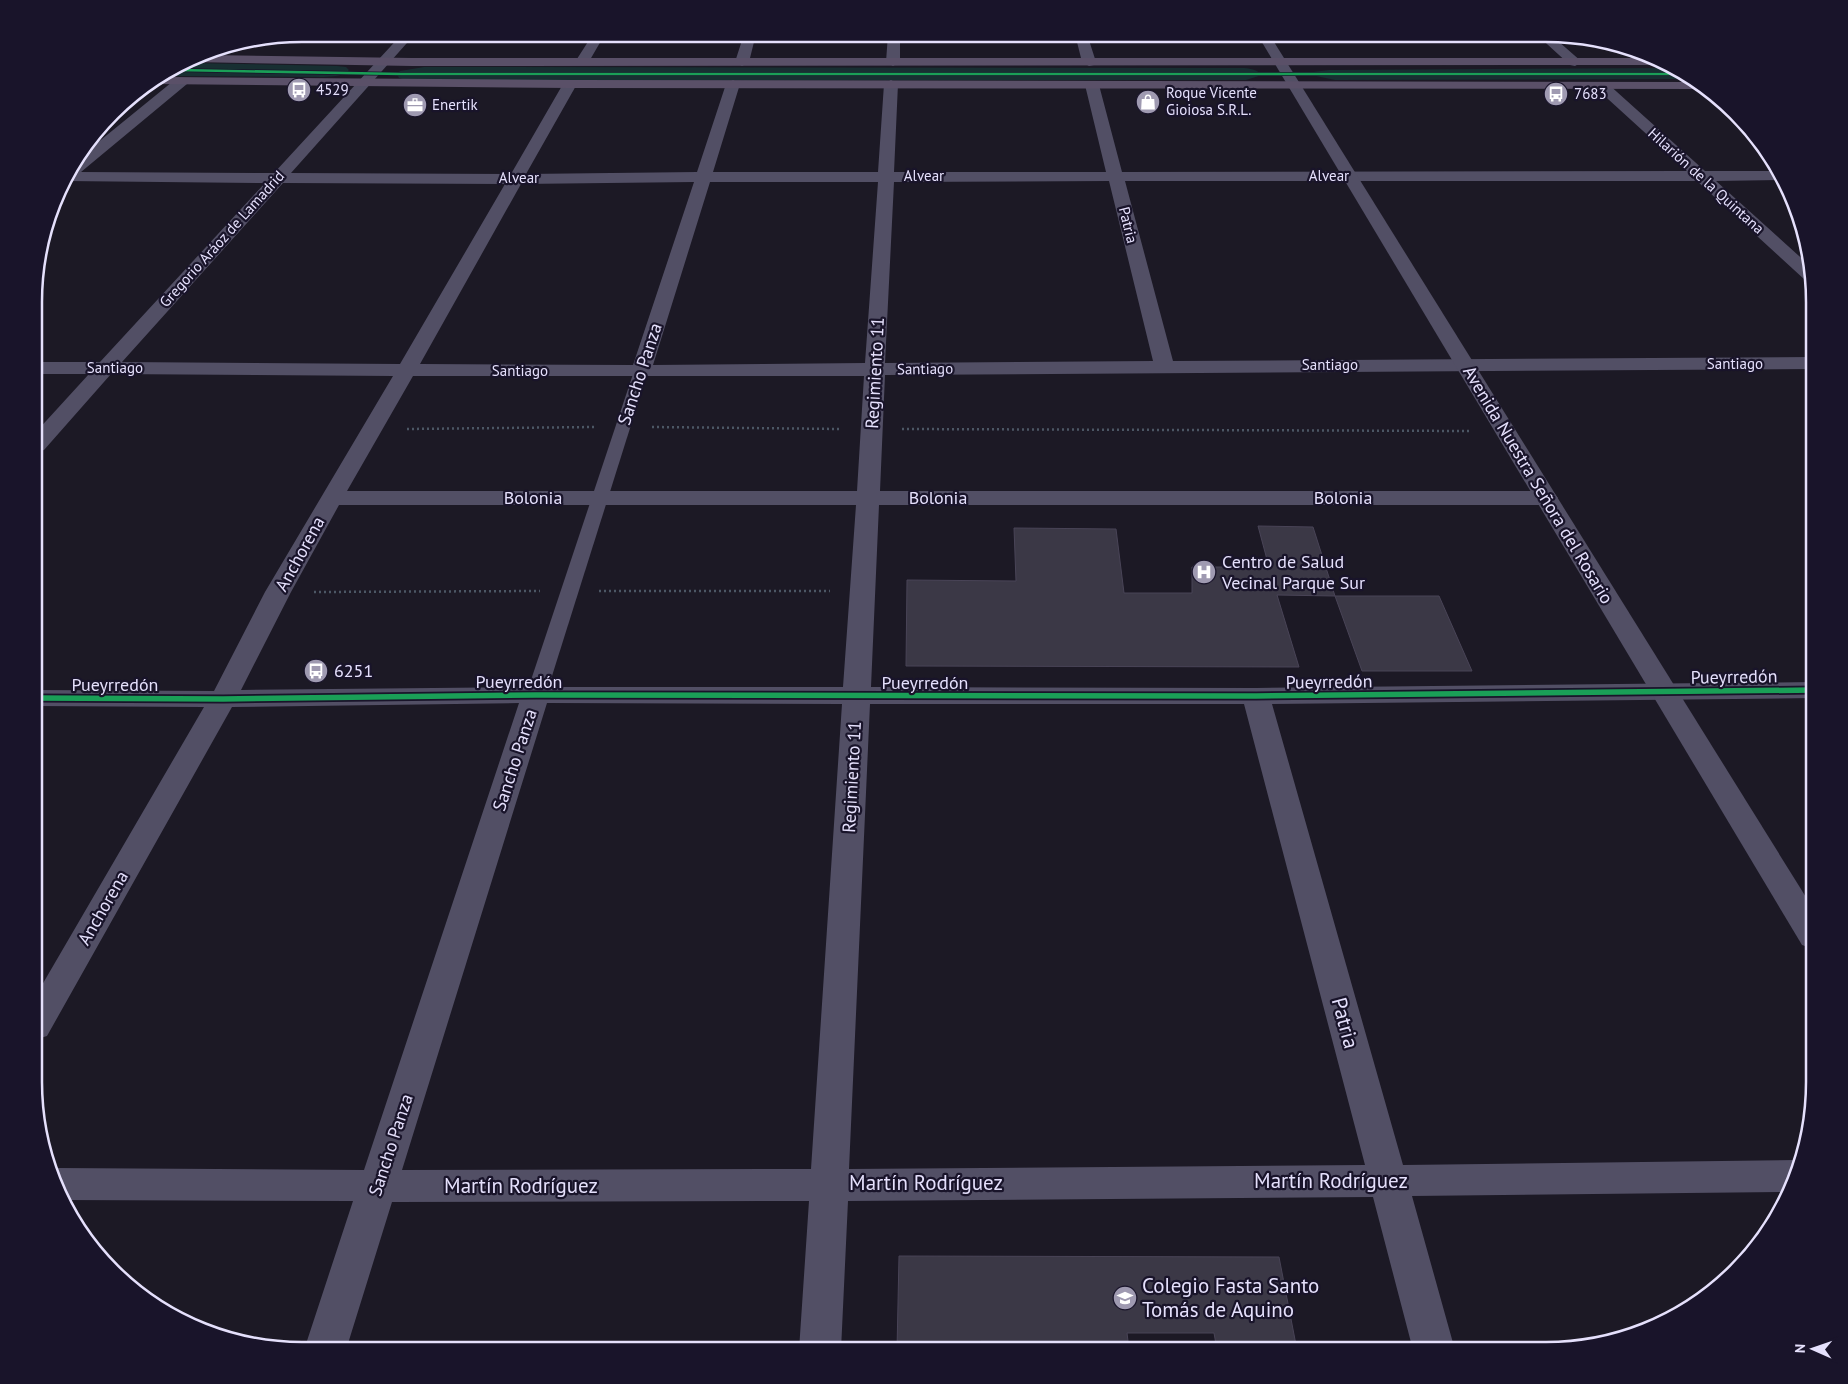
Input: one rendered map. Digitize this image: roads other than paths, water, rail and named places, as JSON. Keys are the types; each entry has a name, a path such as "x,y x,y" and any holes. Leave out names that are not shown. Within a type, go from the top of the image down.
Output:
{"main road":[{"path":"210,59 384,62 742,62 1092,85 1690,86"},
{"path":"166,81 733,84 1089,62 1645,62"}],"street":[{"name":"Gregorio Aráoz de Lamadrid","path":"42,438 402,42"},
{"path":"582,62 594,42"},
{"path":"742,62 748,42"},
{"name":"Regimiento 11","path":"820,1342 894,42"},
{"path":"1083,42 1089,62"},
{"name":"Avenida Nuestra Señora del Rosario","path":"1268,42 1806,924"},
{"path":"1552,42 1575,62"},
{"path":"82,165 182,81"},
{"name":"Anchorena","path":"42,1013 223,699 278,592 331,498 374,429 570,84"},
{"name":"Sancho Panza","path":"641,371 733,84"},
{"name":"Patria","path":"1092,85 1164,366"},
{"name":"Hilarión de la Quintana","path":"1602,86 1803,269"},
{"name":"Alvear","path":"74,177 515,179 886,176 1773,176"},
{"name":"Santiago","path":"42,368 641,371 1806,363"},
{"name":"Bolonia","path":"331,498 1546,498"},
{"name":"Pueyrredón","path":"42,698 223,699 536,695 1256,696 1806,690"},
{"name":"Sancho Panza","path":"328,1342 536,695"},
{"name":"Patria","path":"1256,696 1432,1342"},
{"name":"Martín Rodríguez","path":"63,1184 378,1187 1388,1181 1788,1176"}],"lane":[{"name":"Sancho Panza","path":"536,695 641,371"}],"place":[{"name":"4529","path":"299,90"},
{"name":"7683","path":"1556,94"},
{"name":"Roque Vicente Gioiosa S.R.L.","path":"1148,102"},
{"name":"Enertik","path":"415,105"},
{"name":"Centro de Salud Vecinal Parque Sur","path":"1204,572"},
{"name":"6251","path":"316,671"},
{"name":"Colegio Fasta Santo Tomás de Aquino","path":"1125,1298"}]}
